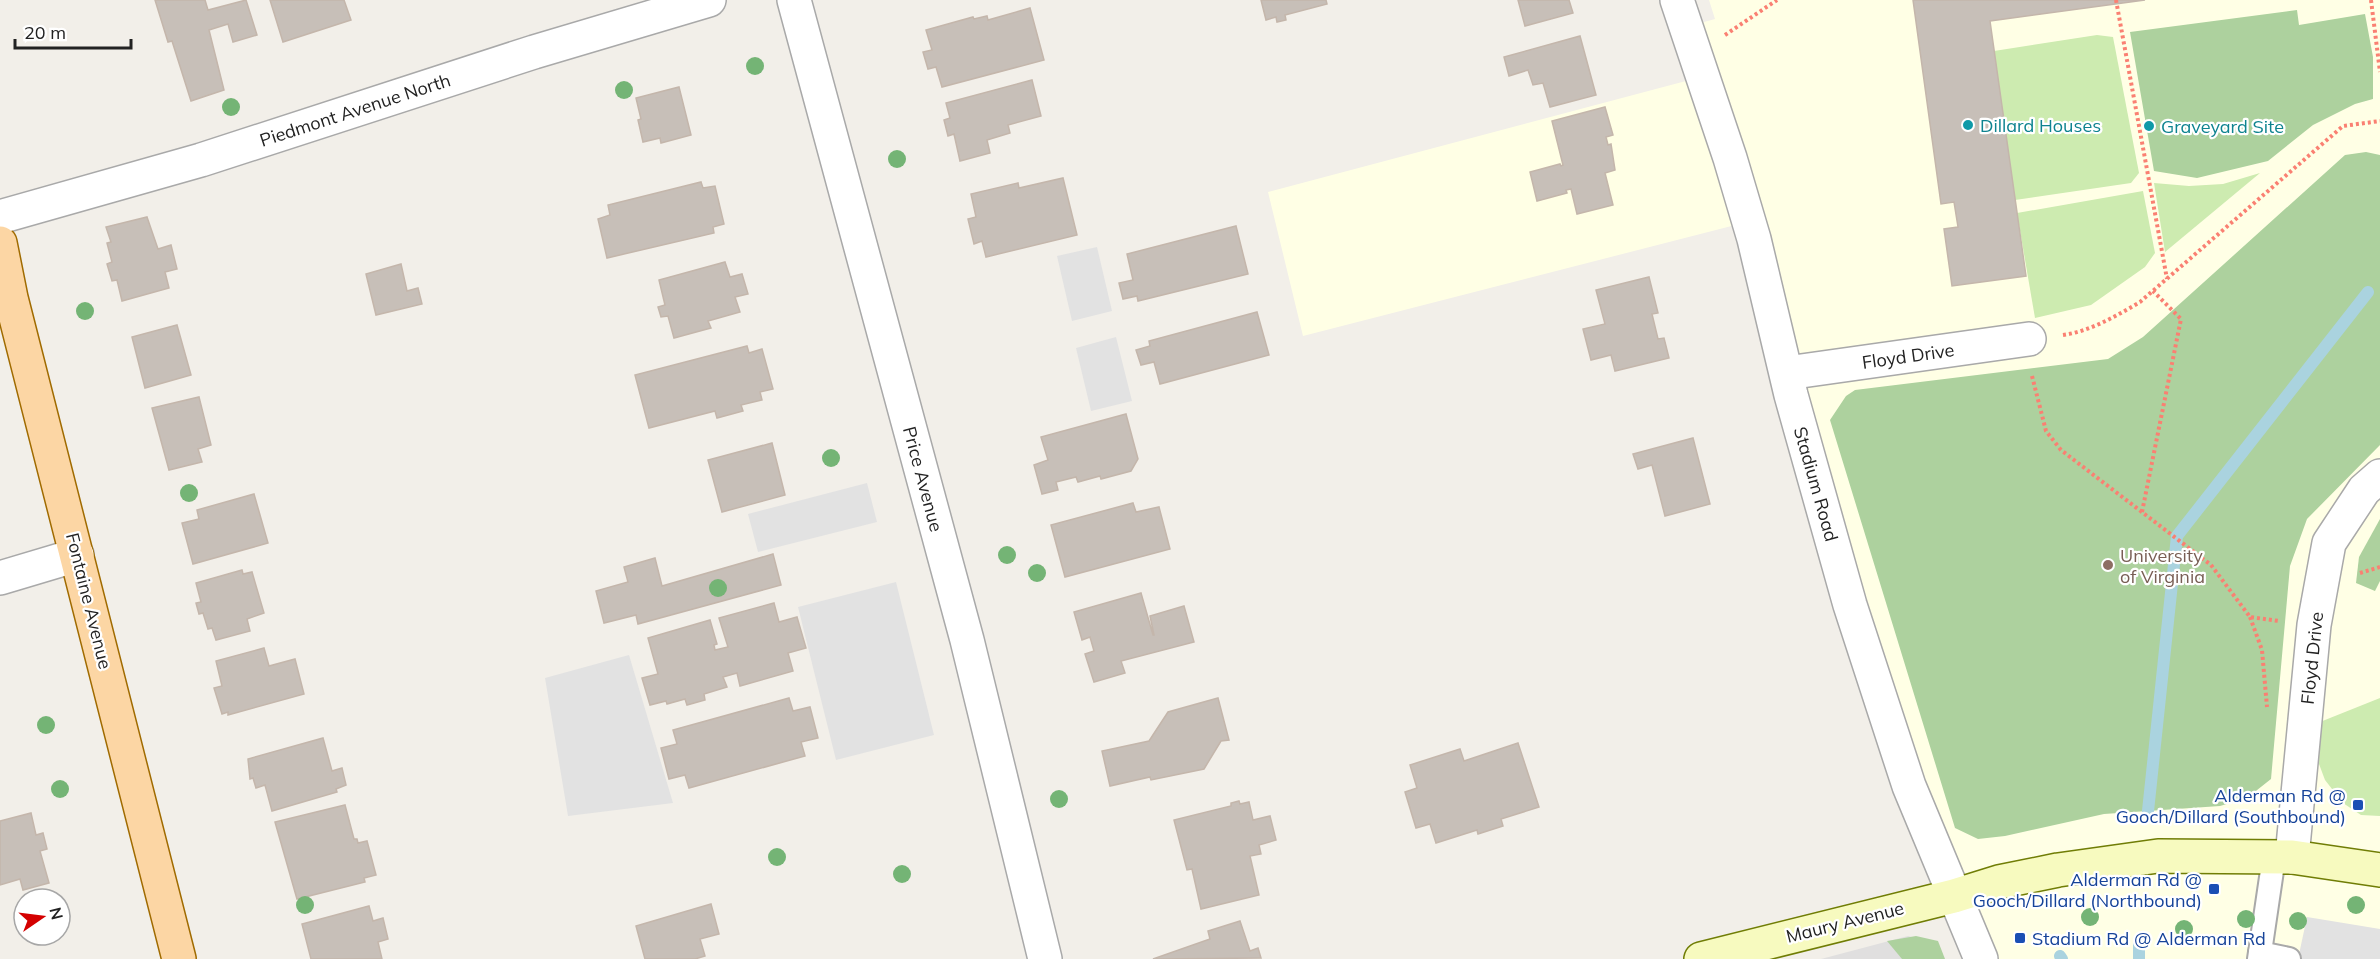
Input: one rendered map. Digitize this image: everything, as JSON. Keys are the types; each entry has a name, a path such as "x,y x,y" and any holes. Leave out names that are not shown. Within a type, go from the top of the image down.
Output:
{"main road":[{"name":"Fontaine Avenue","path":"0,243 11,298 179,959"},
{"name":"Maury Avenue","path":"1701,959 1954,896 1999,882 2058,870 2158,856 2283,857 2380,870"}],"street":[{"name":"Piedmont Avenue North","path":"0,217 201,160 523,56 710,0"},
{"name":"Price Avenue","path":"794,0 966,640 1045,959"},
{"name":"Stadium Road","path":"1677,0 1730,158 1754,239 1791,395 1850,605 1909,786 1981,959"},
{"name":"Floyd Drive","path":"1787,373 2029,339"},
{"name":"Floyd Drive","path":"2283,857 2314,625 2329,543 2364,490 2380,476"},
{"path":"0,578 77,555"}],"lane":[{"path":"2283,857 2259,956 2289,959"}],"path":[{"path":"1716,41 1777,0"},
{"path":"2116,0 2167,279"},
{"path":"2371,0 2380,72"},
{"path":"2372,10 2380,8"},
{"path":"2267,711 2262,650 2250,617 2211,565 2061,450 2046,431 2032,377 2029,339 2075,333 2111,318 2153,291 2343,126 2380,121"},
{"path":"2142,512 2181,319 2153,291"},
{"path":"2250,617 2280,621"}],"shaded area":[{"name":"University of Virginia","path":"1709,0 2380,0 2380,959 1981,959 1912,807 1751,221 1303,336 1268,192 1701,77 1686,27 1715,19"},
{"path":"1097,247 1112,311 1072,321 1057,256"},
{"path":"1116,337 1132,401 1091,411 1076,348"},
{"path":"867,483 877,522 758,552 748,514"},
{"path":"896,582 934,735 836,760 798,607"},
{"path":"629,655 673,803 568,816 545,678"},
{"path":"2307,917 2380,929 2380,959 2298,959"},
{"path":"1908,936 1920,939 1942,959 1821,959"}],"green space":[{"path":"2297,10 2299,25 2365,14 2373,57 2373,99 2355,104 2313,125 2268,161 2197,178 2154,171 2130,32"},
{"path":"2097,35 2113,37 2139,173 2131,183 2015,200 1994,51"},
{"path":"2366,152 2380,155 2380,445 2307,519 2290,566 2271,779 2247,798 2220,806 2104,814 2005,836 1978,839 1955,828 1830,420 1846,396 1855,390 2108,359 2143,337 2345,155"},
{"path":"2260,173 2165,252 2154,183 2189,186 2223,184"},
{"path":"2143,191 2155,253 2145,267 2091,305 2035,318 2017,213"},
{"path":"2380,519 2380,581 2375,591 2356,583 2359,557"},
{"path":"2380,698 2380,816 2361,815 2343,803 2325,780 2319,764 2320,722"},
{"path":"1916,936 1938,941 1945,959 1902,959 1887,941"}],"building":[{"path":"155,0 205,0 208,10 246,0 257,35 233,42 228,24 209,30 224,90 191,101 172,41 168,42"},
{"path":"270,0 344,0 351,20 283,42"},
{"path":"1261,0 1326,0 1327,4 1285,15 1286,20 1277,22 1276,17 1266,20"},
{"path":"1518,0 1569,0 1573,13 1525,26"},
{"name":"Dillard Houses","path":"1913,0 2145,0 1990,21 2026,276 1952,286 1944,229 1958,227 1954,202 1941,204"},
{"path":"1030,8 1044,60 942,87 936,67 928,69 923,52 932,50 926,30 973,17 974,19 987,16 988,20"},
{"path":"1580,36 1596,95 1550,107 1543,83 1533,85 1528,70 1509,76 1504,57"},
{"path":"1032,80 1041,116 1008,125 1010,133 987,140 990,153 960,161 954,134 948,136 944,120 950,118 946,103"},
{"path":"679,87 691,135 661,143 660,138 643,142 636,98"},
{"path":"1605,107 1613,135 1606,137 1608,145 1611,144 1615,170 1605,173 1613,205 1577,214 1571,189 1566,190 1567,193 1537,201 1530,172 1563,165 1552,121"},
{"path":"1063,178 1077,235 986,257 982,241 974,244 968,219 976,217 971,194 1018,183 1019,188"},
{"path":"701,182 703,188 715,186 724,224 713,227 714,233 607,258 598,219 610,215 608,205"},
{"path":"147,217 158,249 171,245 177,269 165,272 169,288 122,301 117,280 112,281 107,264 112,262 107,243 111,242 106,227"},
{"path":"1236,226 1248,274 1138,301 1137,296 1123,299 1119,283 1133,280 1127,254"},
{"path":"725,262 730,277 742,274 748,294 735,297 740,312 708,321 711,328 674,338 668,316 661,317 658,307 665,305 659,280"},
{"path":"401,264 407,291 418,288 422,304 376,315 366,274"},
{"path":"1649,277 1658,313 1652,314 1658,339 1664,338 1669,358 1615,371 1611,355 1591,360 1583,329 1605,324 1596,290"},
{"path":"1257,312 1269,355 1160,384 1154,362 1141,365 1136,350 1150,346 1149,341"},
{"path":"177,325 191,375 145,388 132,337"},
{"path":"747,346 749,353 762,349 773,389 760,392 762,400 741,405 743,411 717,418 715,411 649,428 635,375"},
{"path":"199,397 211,445 198,449 202,462 169,470 152,408"},
{"path":"1126,414 1138,459 1131,471 1101,479 1100,476 1078,482 1076,477 1056,482 1058,490 1042,494 1034,465 1048,460 1041,437"},
{"path":"1693,438 1710,504 1665,516 1652,465 1638,469 1633,454"},
{"path":"772,443 785,495 722,512 708,460"},
{"path":"254,494 268,543 193,564 182,523 199,519 197,510"},
{"path":"1133,503 1136,512 1159,507 1170,549 1065,577 1051,525"},
{"path":"773,554 781,585 638,624 636,615 604,623 596,591 628,582 624,567 655,558 662,586"},
{"path":"242,570 243,574 252,572 264,613 247,619 250,631 216,640 212,628 208,629 203,613 199,614 196,603 201,602 196,583"},
{"path":"1141,593 1153,635 1150,616 1184,606 1194,642 1121,661 1125,673 1094,682 1085,654 1094,651 1090,637 1082,640 1074,612"},
{"path":"774,603 779,622 797,617 806,648 788,653 793,671 740,686 737,673 723,677 727,687 704,694 705,700 687,705 685,699 667,704 666,701 650,705 642,678 658,674 648,638 710,620 717,644 714,645 715,650 728,647 719,618"},
{"path":"264,648 269,666 295,659 304,694 228,715 228,712 222,714 214,688 222,686 216,661"},
{"path":"789,698 793,711 810,707 818,738 801,742 805,756 689,788 685,775 669,779 661,748 677,744 673,730"},
{"path":"1218,698 1229,740 1221,741 1204,769 1110,786 1102,751 1149,741 1168,712"},
{"path":"323,738 332,771 342,768 346,785 336,789 337,792 272,811 265,785 256,788 253,778 250,779 248,759"},
{"path":"1518,743 1539,807 1501,819 1503,826 1478,834 1477,830 1436,843 1430,824 1416,828 1405,792 1417,788 1410,765 1460,749 1464,761"},
{"path":"1239,801 1240,804 1249,802 1253,820 1270,816 1276,840 1259,845 1261,854 1250,856 1259,895 1201,909 1192,869 1187,870 1174,820 1231,806 1231,803"},
{"path":"345,805 354,839 357,839 358,843 367,841 376,875 364,878 365,882 297,899 275,822"},
{"path":"31,813 36,835 43,833 47,849 40,851 49,883 22,887 20,879 0,885 0,821"},
{"path":"711,904 719,934 700,939 705,956 695,959 645,959 636,926"},
{"path":"369,906 373,921 383,918 388,939 378,942 382,959 311,959 302,924"},
{"path":"1240,921 1250,951 1258,948 1261,958 1153,959 1210,939 1208,931"}],"waterway":[{"path":"2148,811 2177,536 2368,292"},
{"path":"2139,944 2139,959"}],"place":[{"name":"Dillard Houses","path":"1968,125"},
{"name":"Graveyard Site","path":"2149,126"},
{"name":"University of Virginia","path":"2108,565"},
{"name":"Alderman Rd @ Gooch/Dillard (Southbound)","path":"2358,805"},
{"name":"Alderman Rd @ Gooch/Dillard (Northbound)","path":"2214,889"},
{"name":"Stadium Rd @ Alderman Rd","path":"2020,938"}]}
